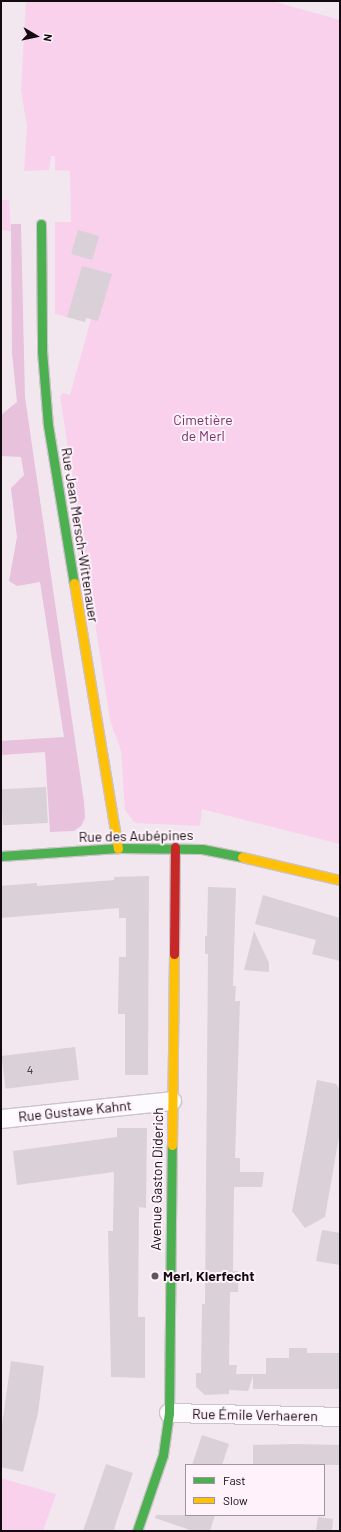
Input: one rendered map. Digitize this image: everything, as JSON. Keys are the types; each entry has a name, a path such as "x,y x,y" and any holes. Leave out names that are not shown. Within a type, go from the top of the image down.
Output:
{"street":[{"name":"Rue Jean Mersch-Wittenauer","path":"41,224 42,351 48,425 118,848"},
{"name":"Rue des Aubépines","path":"1,856 118,848 174,847 222,852 340,880"},
{"name":"Avenue Gaston Diderich","path":"137,1531 163,1455 169,1413 174,847"},
{"name":"Rue Gustave Kahnt","path":"1,1119 172,1101"},
{"name":"Rue Émile Verhaeren","path":"169,1413 340,1417"}],"green space":[{"name":"Cimetière de Merl","path":"26,1 272,1 340,20 340,844 202,809 200,826 135,823 125,810 121,751 110,720 60,396 63,393 70,395 91,319 86,318 85,322 55,314 55,222 71,222 70,171 55,170 55,156 51,156 49,170 24,171 27,127 21,90"},
{"path":"1,200 9,200 11,231 1,230"},
{"path":"1,1478 56,1494 43,1531 1,1531"}],"shaded area":[{"path":"11,224 21,224 25,397 84,802 85,818 81,826 74,831 50,832 45,752 1,755 1,741 64,737 40,582 17,586 9,581 17,537 11,488 24,475 21,457 1,456 1,415 17,402 12,353"}],"building":[{"path":"78,230 99,236 92,260 71,254"},
{"path":"82,266 112,274 98,321 86,318 85,322 67,317"},
{"path":"46,787 48,823 3,825 1,789"},
{"path":"149,876 148,1075 125,1075 125,1014 118,1014 119,957 126,957 126,918 119,918 119,908 1,918 1,886 37,883 37,886 114,880 114,877"},
{"path":"208,887 236,888 233,986 236,986 235,1001 240,1001 235,1158 240,1158 240,1172 264,1172 262,1187 234,1187 233,1271 238,1271 238,1292 230,1292 229,1365 237,1365 236,1374 266,1374 266,1358 289,1358 289,1348 307,1348 307,1353 340,1353 340,1389 253,1389 253,1376 248,1391 229,1390 229,1394 205,1395 196,1387 196,1373 201,1373 202,1304 205,1304 208,954 205,954 205,936 207,936"},
{"path":"263,895 340,918 340,961 312,954 316,940 255,924"},
{"path":"254,931 269,963 269,972 244,970"},
{"path":"75,1047 79,1080 6,1089 2,1056"},
{"path":"317,1080 336,1084 340,1090 340,1131 325,1217 305,1228 292,1211"},
{"path":"117,1128 147,1128 146,1208 139,1207 138,1317 145,1317 145,1378 111,1377 108,1231 113,1231 114,1172 17,1185 13,1151 117,1137"},
{"path":"322,1230 340,1233 340,1265 316,1261"},
{"path":"11,1361 44,1366 38,1413 23,1472 1,1467 1,1432"},
{"path":"202,1435 229,1444 222,1464 192,1464"},
{"path":"253,1445 340,1445 340,1465 253,1464"},
{"path":"106,1464 133,1473 114,1531 83,1531"},
{"path":"156,1515 215,1516 210,1531 193,1531 155,1518"},
{"path":"318,1517 333,1519 332,1531 316,1531"}],"traffic: fast":[{"path":"41,224 42,351 48,425 74,583"},
{"path":"1,856 118,848 202,849 242,857"},
{"path":"137,1531 163,1455 169,1413 172,1145"}],"traffic: slow":[{"path":"74,583 118,848"},
{"path":"242,857 340,880"},
{"path":"172,1145 174,954"}],"traffic: jam":[{"path":"174,954 175,847"}],"place":[{"name":"Merl, Kierfecht","path":"155,1276"}]}
